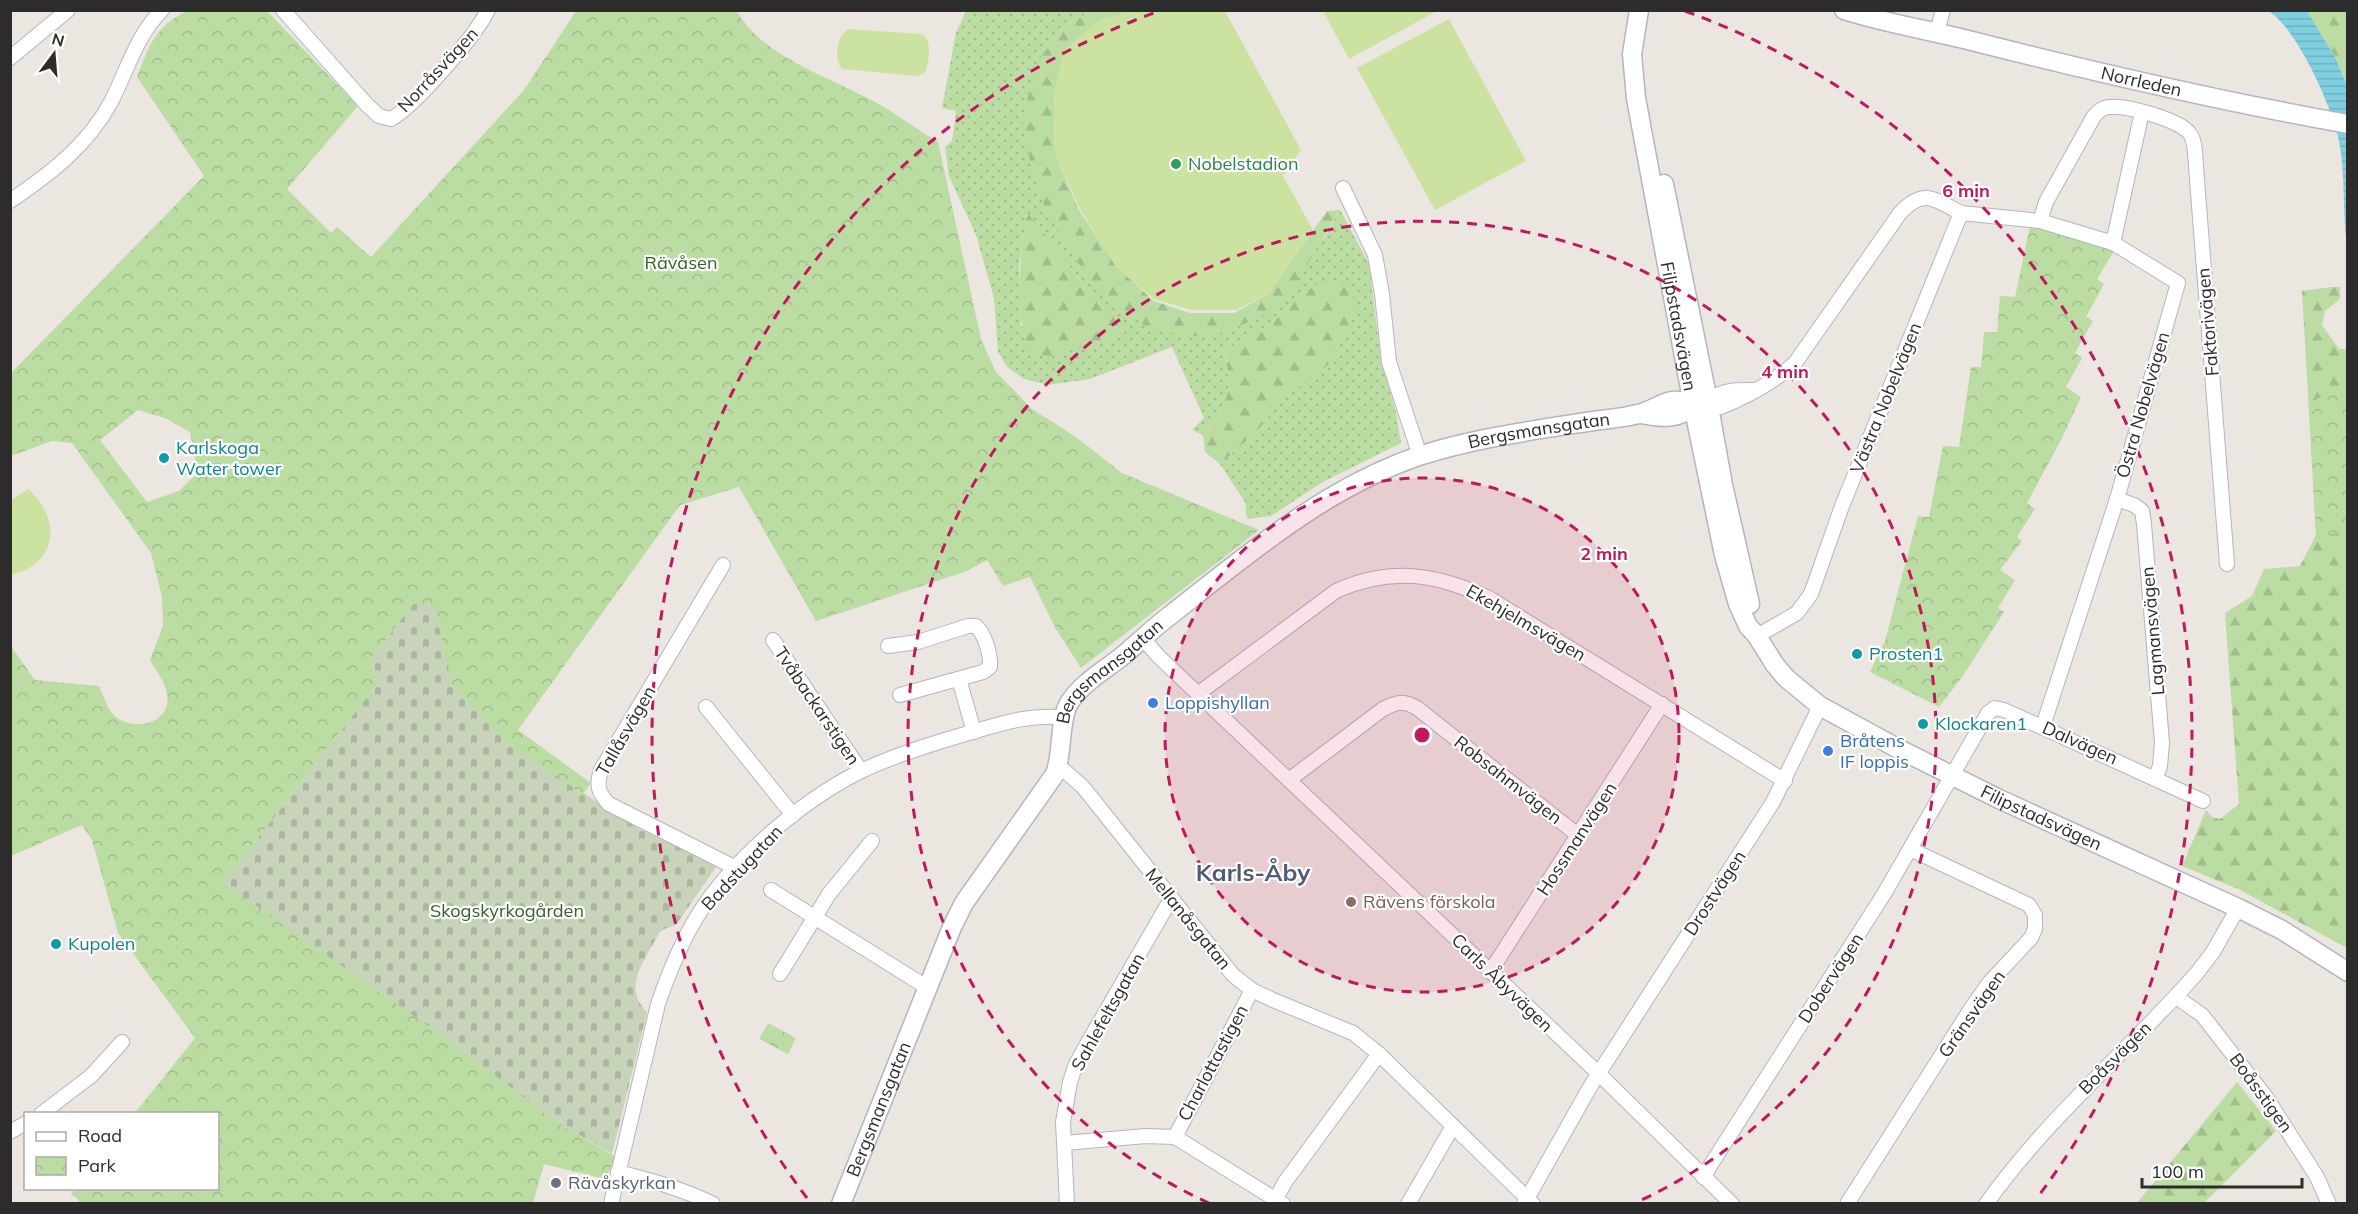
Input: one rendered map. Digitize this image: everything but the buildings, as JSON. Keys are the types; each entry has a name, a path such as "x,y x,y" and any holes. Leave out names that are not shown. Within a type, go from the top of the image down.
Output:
{"street":[{"path":"10,58 68,10"},
{"path":"10,201 47,174 88,138 111,103 141,37 162,10"},
{"name":"Norråsvägen","path":"284,10 367,105 379,116 391,118 402,112 431,82 481,24 488,10"},
{"name":"Filipstadsvägen","path":"1639,10 1632,54 1636,98 1700,403"},
{"name":"Filipstadsvägen","path":"1650,10 1645,51 1648,95 1724,555 1738,604 1748,626 1763,647 1786,678 1820,706 1953,776 2238,908 2301,942 2348,972"},
{"name":"Norrleden","path":"1844,10 1885,23 1937,32 2084,68 2348,124"},
{"name":"Norrleden","path":"1877,10 1937,32"},
{"path":"1937,32 1943,10"},
{"path":"2040,221 2046,202 2094,116 2102,109 2112,106 2142,112 2113,243"},
{"name":"Faktorivägen","path":"2142,112 2181,125 2191,135 2196,167 2227,564"},
{"path":"1343,188 1375,255 1382,294 1389,362 1420,456"},
{"name":"Bergsmansgatan","path":"841,1203 964,903 1050,782 1058,765 1066,710 1073,698 1142,637 1320,504 1371,477 1420,456 1526,431 1639,414 1673,400 1721,407 1746,397 1796,363 1900,213 1912,201 1923,196 1935,199 1961,213"},
{"path":"1961,213 2040,221 2113,243 2178,283 2187,285 2204,283"},
{"name":"Västra Nobelvägen","path":"1757,636 1797,613 1811,594 1842,506 1961,213"},
{"name":"Östra Nobelvägen","path":"2043,726 2117,500 2178,283"},
{"name":"Lagmansvägen","path":"2117,500 2134,505 2142,511 2144,524 2162,743 2160,766 2156,777"},
{"name":"Tallåsvägen","path":"723,565 601,770 597,783 600,795 609,804 736,868"},
{"name":"Ekehjelmsvägen","path":"1199,693 1336,591 1375,577 1421,576 1446,580 1489,598 1785,781"},
{"path":"888,646 918,642 969,626 976,626 981,630 990,660 990,666 983,672 900,695"},
{"name":"Carls Åbyvägen","path":"1142,637 1158,656 1732,1203"},
{"name":"Tvåbackarstigen","path":"773,640 861,771"},
{"path":"959,679 974,732"},
{"name":"Robsahmvägen","path":"1289,780 1383,709 1396,702 1406,702 1417,708 1579,836"},
{"name":"Hossmanvägen","path":"1490,972 1662,704"},
{"name":"Drostvägen","path":"1528,1202 1572,1116 1756,830 1785,781 1820,706"},
{"path":"706,707 793,815"},
{"name":"Dalvägen","path":"1953,776 1988,713 1995,708 2043,726 2203,801"},
{"name":"Badstugatan","path":"611,1203 666,978 695,919 712,894 736,868 793,815 827,790 861,771 925,747 1030,716 1065,718"},
{"name":"Mellanåsgatan","path":"1058,765 1083,787 1221,962 1252,990 1353,1033 1379,1054 1528,1202"},
{"name":"Dobervägen","path":"1703,1177 1850,949 1953,776"},
{"path":"780,975 845,873 872,841"},
{"name":"Gränsvägen","path":"1847,1203 1972,1007 1989,983 2031,938 2035,929 2035,915 2029,905 2013,895 1910,849"},
{"path":"771,890 814,919 928,988"},
{"name":"Sahlefeltsgatan","path":"1067,1203 1065,1104 1076,1064 1172,899"},
{"name":"Boåsvägen","path":"1986,1203 2008,1173 2100,1072 2176,997 2213,952 2238,908"},
{"name":"Charlottastigen","path":"1175,1137 1252,990"},
{"name":"Boåsstigen","path":"2176,997 2202,1015 2266,1097 2295,1139 2329,1203"},
{"path":"42,1112 91,1076 122,1042"},
{"path":"1064,1143 1146,1136 1175,1137 1233,1171 1277,1202 1285,1182 1379,1054"},
{"path":"10,1132 24,1124"},
{"path":"1408,1203 1453,1126"},
{"path":"618,1172 653,1181 713,1203"}],"green space":[{"name":"Rävåsen","path":"187,11 267,11 358,106 287,189 331,233 337,227 371,257 524,90 576,11 737,11 748,27 781,54 879,104 938,142 981,339 996,372 1032,409 1076,437 1122,473 1259,530 1081,668 1056,629 1030,577 1003,586 987,560 967,571 816,621 739,487 680,505 518,730 591,783 583,794 508,744 452,684 436,614 428,604 413,604 370,660 377,684 223,883 447,1039 555,1121 616,1157 605,1179 544,1164 533,1203 78,1203 79,1200 71,1194 74,1190 219,1190 219,1112 136,1112 195,1038 118,933 92,840 82,825 11,856 10,645 35,680 99,686 111,712 118,719 127,723 147,723 156,720 163,714 167,705 164,685 150,660 163,626 162,597 151,553 72,443 52,441 11,456 10,374 204,176 137,77 154,38 167,24","holes":["138,410 167,419 190,432 198,472 179,491 147,502 100,440"]},
{"path":"966,11 1091,11 1067,25 1022,118 1144,325 1265,314 1326,235 1340,210 1369,264 1381,361 1396,412 1401,443 1321,483 1271,516 1247,519 1245,502 1220,464 1257,431 1283,398 1328,364 1308,290 1261,330 1225,350 1228,377 1227,396 1219,413 1203,435 1192,430 1204,418 1172,347 1090,379 1048,385 1024,379 1007,367 998,352 994,298 976,235 949,176 945,147 952,141 956,111 942,108 956,33","holes":["1027,213 1125,336 1089,345 1021,326 1019,266"]},
{"path":"1091,11 1132,11 1098,21 1054,151 1079,210 1117,267 1154,301 1190,313 1234,313 1268,294 1327,211 1340,210 1293,288 1265,314 1227,332 1188,337 1144,325 1105,299 1075,258 1045,208 1030,161 1022,118 1038,60 1067,25"},
{"name":"Nobelstadion","path":"1132,11 1225,11 1301,150 1283,176 1313,230 1270,293 1236,310 1191,310 1154,299 1116,267 1080,209 1054,151 1054,94 1063,51 1098,21"},
{"path":"1323,11 1437,11 1349,59"},
{"path":"2307,11 2347,11 2347,85 2335,57"},
{"path":"1449,19 1526,161 1435,210 1357,68"},
{"path":"849,29 922,34 929,46 925,72 918,76 842,69 837,54 839,41"},
{"path":"1027,212 1080,280 1116,318 1126,336 1047,357 1028,350 1020,299 1021,264"},
{"path":"2030,226 2077,237 2114,251 2097,279 2104,284 2086,317 2093,321 2075,353 2082,358 2066,387 2081,397 2027,503 2035,509 2017,537 2022,541 2000,570 2015,580 1998,608 2004,612 1962,677 1939,707 1870,672 1885,641 1918,516 1929,517 1943,446 1959,447 1971,367 1981,367 1984,332 1997,332 2000,296 2015,297"},
{"path":"1326,280 1353,288 1354,317 1328,365 1284,398 1257,431 1220,464 1205,452 1203,435 1219,413 1227,396 1228,377 1225,350 1261,330 1308,290"},
{"path":"2340,287 2340,299 2325,311 2322,325 2339,349 2348,349 2347,947 2238,889 2182,866 2206,810 2212,817 2220,819 2239,804 2225,613 2252,596 2264,569 2300,566 2316,535 2302,291"},
{"path":"2336,390 2347,395 2347,533 2316,535 2309,403"},
{"path":"28,489 39,501 46,514 50,526 50,539 46,551 38,561 27,569 11,575 11,500"},
{"name":"Skogskyrkogården","path":"413,604 428,604 436,614 442,635 508,744 639,829 718,864 676,925 659,933 638,973 636,993 647,1012 612,1154 555,1121 223,883 377,684 370,660"},
{"path":"768,1023 796,1038 788,1054 759,1039"},
{"path":"2237,1082 2276,1131 2204,1203 2137,1203"}],"water":[{"path":"2268,11 2307,11 2335,57 2347,85 2347,246 2339,141 2329,109 2301,50 2279,20"}],"place":[{"name":"Nobelstadion","path":"1176,164"},
{"name":"Karlskoga Water tower","path":"164,458"},
{"name":"Prosten1","path":"1857,654"},
{"name":"Loppishyllan","path":"1153,703"},
{"name":"Klockaren1","path":"1923,724"},
{"name":"Bråtens IF loppis","path":"1828,751"},
{"name":"Rävens förskola","path":"1351,902"},
{"name":"Kupolen","path":"56,944"},
{"name":"Rävåskyrkan","path":"556,1183"}],"district":[{"name":"Karls-Åby","path":"1253,873"}]}
